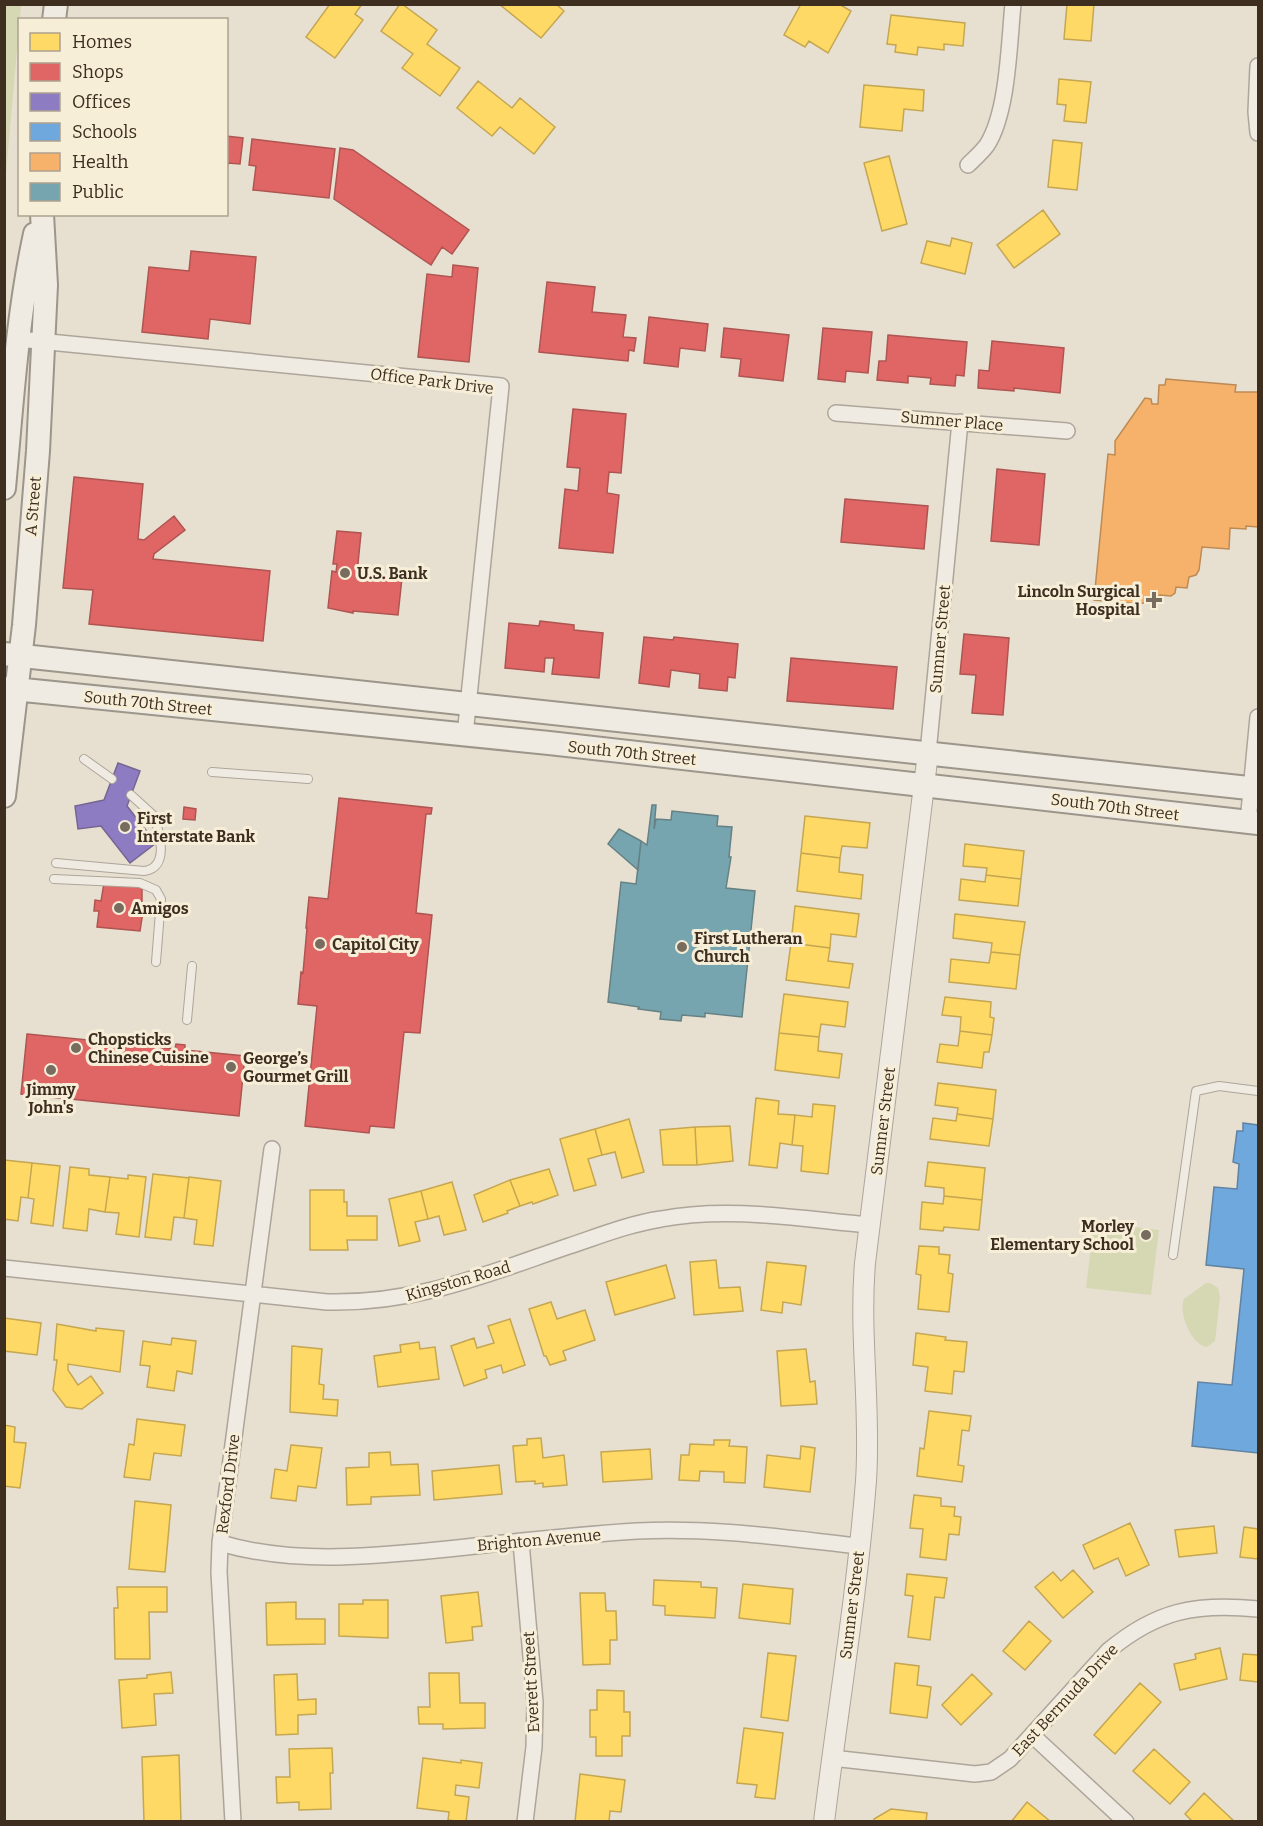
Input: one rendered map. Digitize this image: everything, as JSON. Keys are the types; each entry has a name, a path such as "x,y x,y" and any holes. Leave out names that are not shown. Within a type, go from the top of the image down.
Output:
{"main road":[{"name":"A Street","path":"4,488 24,284 40,216"},
{"name":"A Street","path":"4,796 13,655 38,451 46,285 40,216"},
{"name":"South 70th Street","path":"13,655 1255,788"},
{"name":"South 70th Street","path":"11,689 465,735 1253,823"}],"street":[{"path":"968,165 987,145 998,116 1003,95 1013,4"},
{"path":"1258,66 1256,112 1258,133"},
{"name":"Office Park Drive","path":"18,339 501,386 465,735"},
{"name":"Sumner Place","path":"836,412 1067,431"},
{"name":"Sumner Street","path":"824,1821 859,1546 867,1452 868,1424 862,1312 865,1263 925,785 960,422"},
{"path":"1253,823 1258,717"},
{"name":"Rexford Drive","path":"233,1821 219,1572 220,1543 272,1149"},
{"name":"Kingston Road","path":"4,1268 349,1303 415,1296 458,1285 624,1227 661,1219 699,1214 743,1214 869,1225"},
{"name":"Brighton Avenue","path":"220,1543 249,1552 300,1556 357,1556 637,1531 688,1530 751,1534 859,1546"},
{"name":"Everett Street","path":"521,1542 535,1702 534,1747 525,1821"},
{"name":"East Bermuda Drive","path":"832,1758 975,1774 991,1772 1002,1767 1108,1651 1125,1636 1150,1622 1194,1608 1217,1606 1258,1609"},
{"path":"1032,1736 1126,1821"}],"lane":[{"path":"84,759 112,779"},
{"path":"212,771 308,779"},
{"path":"56,863 152,870 157,865 161,840 153,815 131,795"},
{"path":"54,879 140,883 156,890 161,899 156,962"},
{"path":"187,1020 192,966"},
{"path":"1173,1255 1196,1091 1219,1086 1258,1090"}],"green space":[{"path":"4,5 21,5 18,18 5,185"},
{"path":"1094,1222 1159,1230 1151,1295 1086,1288"},
{"path":"1206,1283 1218,1288 1220,1297 1215,1341 1207,1347 1196,1341 1188,1328 1183,1312 1184,1299"}],"building: Homes":[{"path":"330,4 362,4 355,14 363,20 335,58 306,37"},
{"path":"400,4 437,30 427,44 460,68 440,96 402,68 413,54 381,31"},
{"path":"499,4 556,4 564,11 541,38"},
{"path":"801,4 839,4 851,11 828,53 809,41 805,47 784,35"},
{"path":"1067,4 1094,4 1091,41 1064,39"},
{"path":"891,15 965,23 963,46 944,44 944,50 918,47 917,55 895,52 896,45 887,44"},
{"path":"1059,79 1091,82 1086,123 1064,121 1066,105 1057,104"},
{"path":"478,81 512,108 520,98 555,127 534,154 500,127 492,136 457,108"},
{"path":"864,85 924,90 923,111 904,109 902,131 860,127"},
{"path":"1053,140 1082,143 1077,190 1048,187"},
{"path":"889,156 907,224 882,231 864,163"},
{"path":"1043,210 1060,234 1014,268 997,245"},
{"path":"952,238 972,243 965,274 921,263 927,241 950,246"},
{"path":"805,816 870,823 867,848 842,846 840,858 801,853"},
{"path":"965,844 1024,851 1021,879 986,875 987,868 963,866"},
{"path":"801,853 840,858 839,872 863,875 861,899 797,891"},
{"path":"986,875 1021,879 1018,906 959,900 961,879 985,882"},
{"path":"795,906 859,914 856,937 831,934 830,948 791,943"},
{"path":"955,914 1025,922 1020,955 991,952 992,943 953,938"},
{"path":"791,943 830,948 828,961 853,964 849,988 786,980"},
{"path":"991,952 1020,955 1016,989 949,982 951,959 989,963"},
{"path":"784,994 848,1002 845,1027 821,1024 819,1037 779,1033"},
{"path":"945,997 991,1002 990,1017 994,1018 992,1035 960,1031 961,1017 942,1015"},
{"path":"960,1031 992,1035 989,1052 984,1052 982,1068 937,1062 940,1044 958,1046"},
{"path":"779,1033 819,1037 818,1051 842,1054 839,1078 775,1070"},
{"path":"938,1083 996,1090 993,1119 957,1114 958,1108 935,1105"},
{"path":"756,1098 779,1101 778,1114 795,1115 792,1145 780,1143 777,1168 749,1165"},
{"path":"813,1104 835,1106 828,1174 801,1171 803,1146 792,1145 795,1115 812,1117"},
{"path":"957,1114 993,1119 989,1146 930,1139 933,1118 956,1121"},
{"path":"629,1119 644,1172 622,1178 615,1152 602,1155 595,1129"},
{"path":"730,1126 733,1161 697,1165 695,1127"},
{"path":"695,1127 697,1165 663,1165 660,1130"},
{"path":"595,1129 602,1155 588,1159 596,1185 574,1191 560,1139"},
{"path":"4,1160 32,1163 28,1198 21,1197 18,1221 4,1219"},
{"path":"928,1162 985,1168 982,1200 944,1196 944,1188 925,1186"},
{"path":"32,1163 60,1166 53,1226 31,1223 34,1199 28,1198"},
{"path":"70,1167 89,1169 89,1175 110,1177 105,1212 89,1209 87,1231 63,1228"},
{"path":"549,1169 558,1195 520,1206 510,1180"},
{"path":"153,1174 189,1178 184,1218 174,1217 171,1240 145,1237"},
{"path":"128,1175 146,1177 139,1237 116,1234 119,1213 105,1212 110,1177 128,1179"},
{"path":"189,1177 221,1181 213,1246 194,1244 197,1220 184,1218"},
{"path":"510,1180 520,1206 483,1222 474,1195"},
{"path":"452,1182 466,1230 444,1235 439,1216 428,1219 421,1191"},
{"path":"310,1190 344,1190 347,1216 377,1216 377,1240 347,1240 348,1250 310,1250"},
{"path":"421,1191 428,1219 415,1222 420,1241 399,1246 389,1199"},
{"path":"944,1196 982,1200 979,1230 944,1227 943,1231 920,1229 922,1202 943,1204"},
{"path":"919,1246 939,1247 939,1254 950,1255 948,1273 953,1274 949,1312 918,1309 921,1275 916,1274"},
{"path":"716,1260 719,1288 740,1287 743,1311 694,1315 690,1262"},
{"path":"767,1262 806,1266 801,1305 783,1302 782,1313 761,1310"},
{"path":"666,1265 675,1298 615,1315 606,1282"},
{"path":"551,1302 557,1319 585,1310 595,1340 563,1351 566,1360 550,1365 544,1356 529,1309"},
{"path":"4,1318 41,1323 37,1355 4,1351"},
{"path":"510,1319 525,1365 503,1373 501,1365 485,1370 487,1378 464,1386 451,1346 474,1338 477,1348 494,1343 488,1326"},
{"path":"57,1324 96,1331 96,1328 124,1331 120,1372 68,1364 68,1370 78,1385 91,1376 103,1393 82,1409 66,1407 53,1390 57,1360 54,1360"},
{"path":"916,1333 946,1337 945,1340 967,1342 964,1372 954,1371 952,1394 925,1391 928,1367 913,1365"},
{"path":"172,1338 196,1341 192,1374 177,1371 174,1391 147,1387 150,1366 140,1365 143,1341 171,1345"},
{"path":"419,1342 420,1349 435,1347 439,1379 378,1387 374,1356 401,1352 400,1345"},
{"path":"292,1346 322,1349 319,1384 324,1385 323,1399 338,1400 337,1416 290,1412"},
{"path":"806,1349 810,1382 815,1381 817,1404 781,1406 777,1351"},
{"path":"929,1411 971,1416 969,1431 962,1430 958,1465 964,1466 962,1482 917,1476 920,1448 924,1449"},
{"path":"137,1419 185,1425 181,1456 154,1453 150,1480 124,1477 129,1444 134,1445"},
{"path":"4,1425 15,1427 14,1442 26,1443 20,1488 4,1486"},
{"path":"541,1438 543,1458 564,1455 567,1485 543,1487 543,1483 535,1484 535,1481 516,1482 513,1446 527,1445 527,1439"},
{"path":"714,1440 730,1440 729,1446 747,1447 745,1483 724,1482 724,1472 700,1471 699,1481 679,1480 681,1455 689,1455 690,1444 714,1445"},
{"path":"291,1445 322,1448 316,1488 298,1486 296,1501 271,1498 275,1469 287,1471"},
{"path":"801,1446 815,1448 810,1492 764,1487 767,1455 800,1459"},
{"path":"650,1449 652,1479 603,1482 601,1452"},
{"path":"390,1452 391,1465 418,1464 420,1495 371,1497 371,1504 347,1505 346,1468 369,1467 369,1453"},
{"path":"499,1465 502,1494 434,1500 432,1471"},
{"path":"914,1495 941,1498 941,1506 955,1507 954,1516 961,1517 959,1535 949,1534 946,1560 920,1557 923,1529 910,1528"},
{"path":"135,1501 171,1505 165,1572 129,1569"},
{"path":"1130,1523 1149,1565 1126,1576 1118,1558 1094,1569 1083,1545"},
{"path":"1214,1526 1217,1553 1179,1557 1175,1530"},
{"path":"1244,1527 1258,1529 1258,1559 1240,1557"},
{"path":"1073,1570 1093,1592 1063,1618 1035,1587 1053,1572 1061,1581"},
{"path":"907,1574 947,1578 944,1598 935,1597 930,1640 908,1637 913,1596 905,1595"},
{"path":"654,1580 701,1582 701,1587 717,1588 715,1618 665,1615 665,1606 653,1605"},
{"path":"743,1584 793,1589 790,1624 739,1618"},
{"path":"117,1587 167,1587 167,1612 149,1612 150,1659 115,1659 114,1608 118,1608"},
{"path":"478,1592 482,1626 472,1627 473,1640 446,1643 441,1596"},
{"path":"580,1593 605,1593 606,1611 616,1611 617,1640 610,1640 610,1664 583,1665"},
{"path":"363,1600 388,1600 388,1638 339,1636 339,1604 363,1604"},
{"path":"296,1602 296,1619 325,1619 325,1644 267,1645 266,1603"},
{"path":"1029,1621 1051,1641 1025,1670 1003,1651"},
{"path":"1220,1648 1227,1679 1180,1690 1174,1664 1196,1659 1195,1654"},
{"path":"768,1653 796,1656 788,1721 761,1717"},
{"path":"1243,1654 1258,1655 1258,1682 1240,1680"},
{"path":"895,1663 919,1666 917,1685 931,1687 927,1718 890,1713"},
{"path":"171,1672 173,1693 154,1694 156,1725 122,1728 119,1680 147,1678 147,1675"},
{"path":"429,1673 459,1673 460,1703 485,1703 485,1728 443,1729 443,1724 419,1724 418,1707 430,1707"},
{"path":"297,1674 298,1700 316,1699 316,1714 298,1715 298,1734 276,1735 274,1675"},
{"path":"972,1674 992,1694 961,1725 942,1705"},
{"path":"1140,1683 1161,1702 1115,1754 1094,1735"},
{"path":"597,1690 624,1691 624,1712 630,1712 630,1736 622,1736 622,1756 596,1756 596,1737 590,1737 590,1710 597,1710"},
{"path":"744,1728 783,1733 775,1799 755,1797 757,1785 737,1783"},
{"path":"332,1748 331,1809 299,1810 299,1802 277,1803 276,1777 290,1777 289,1749"},
{"path":"1154,1749 1190,1782 1170,1804 1133,1771"},
{"path":"179,1755 181,1822 144,1822 142,1757"},
{"path":"423,1758 482,1763 479,1788 456,1785 455,1795 469,1797 466,1822 448,1820 449,1812 417,1808"},
{"path":"580,1774 625,1780 621,1812 610,1811 609,1822 575,1822"},
{"path":"1204,1793 1235,1822 1193,1822 1185,1814"},
{"path":"1027,1802 1051,1822 1011,1822"},
{"path":"891,1809 927,1813 926,1822 874,1822 874,1819"}],"building: Shops":[{"path":"228,136 243,138 240,164 228,163"},
{"path":"252,139 335,149 329,198 253,190 256,166 249,165"},
{"path":"340,148 353,150 469,230 452,254 442,247 431,265 334,199"},
{"path":"191,251 256,257 250,324 210,319 208,339 142,332 149,267 189,271"},
{"path":"453,265 478,268 469,362 418,357 427,274 452,277"},
{"path":"547,282 595,287 592,312 626,315 623,337 636,338 634,351 629,350 628,361 539,352"},
{"path":"649,317 708,324 705,351 680,348 678,367 644,363"},
{"path":"724,328 789,335 783,381 739,376 741,359 721,357"},
{"path":"823,328 872,332 868,373 846,371 845,382 818,379"},
{"path":"888,335 967,342 964,376 956,375 955,386 930,384 931,378 908,376 908,383 877,380 879,361 886,361"},
{"path":"992,341 1064,348 1060,393 1014,388 1014,391 978,388 979,370 989,371"},
{"path":"573,409 626,414 621,473 609,472 607,493 619,495 613,553 559,548 565,489 578,491 580,468 567,467"},
{"path":"997,469 1045,474 1039,545 991,541"},
{"path":"74,477 143,484 138,539 144,540 174,516 185,530 154,554 153,559 270,571 263,641 89,624 93,590 63,588"},
{"path":"845,499 928,506 924,549 841,542"},
{"name":"U.S. Bank","path":"337,531 361,533 357,574 402,578 398,615 353,611 353,613 328,608 332,571 336,572 337,564 333,564"},
{"path":"540,621 574,625 574,630 603,633 599,678 552,674 554,658 545,658 544,672 505,668 509,623 539,626"},
{"path":"964,634 1009,638 1003,715 972,713 976,675 960,674"},
{"path":"644,637 673,640 674,637 738,644 735,678 728,677 727,691 699,688 700,674 671,670 669,687 639,683"},
{"path":"791,658 897,667 893,709 787,701"},
{"path":"339,798 432,808 431,814 426,814 416,913 432,915 420,1033 404,1032 394,1128 370,1126 369,1133 305,1126 317,1006 298,1004 301,972 303,973 309,897 328,899"},
{"path":"184,807 196,809 195,820 183,819"},
{"path":"104,883 142,887 142,905 144,905 140,931 97,927 99,911 94,911 95,900 101,901"},
{"path":"27,1034 98,1041 98,1037 107,1037 106,1042 136,1045 136,1040 146,1041 146,1046 175,1049 176,1044 185,1045 185,1050 245,1056 239,1116 21,1094"}],"building: Offices":[{"path":"118,763 140,771 127,806 156,843 130,863 101,826 78,829 75,806 104,800"}],"building: Schools":[{"path":"1243,1123 1258,1125 1258,1453 1192,1446 1198,1382 1232,1385 1244,1269 1206,1265 1214,1187 1237,1189 1239,1164 1233,1162 1237,1131 1243,1131"}],"building: Health":[{"name":"Lincoln Surgical Hospital","path":"1166,379 1236,385 1235,392 1258,392 1258,527 1230,528 1229,549 1202,547 1199,570 1196,575 1189,577 1187,588 1176,587 1175,593 1171,596 1160,595 1149,602 1138,604 1094,600 1108,454 1115,455 1115,441 1145,398 1151,399 1152,404 1158,404 1159,385 1165,385"}],"building: Public":[{"name":"First Lutheran Church","path":"652,805 656,805 654,829 656,819 671,820 672,811 718,816 717,826 732,827 729,857 731,857 726,888 755,891 742,1017 705,1013 705,1017 682,1015 681,1021 660,1019 661,1012 608,1002 621,882 636,884 641,841 647,845"},
{"path":"619,829 641,841 638,870 608,844"}],"place":[{"name":"U.S. Bank","path":"345,573"},
{"name":"Lincoln Surgical Hospital","path":"1154,600"},
{"name":"First Interstate Bank","path":"125,827"},
{"name":"Amigos","path":"119,908"},
{"name":"Capitol City","path":"320,944"},
{"name":"First Lutheran Church","path":"682,947"},
{"name":"Chopsticks Chinese Cuisine","path":"76,1048"},
{"name":"George’s Gourmet Grill","path":"231,1067"},
{"name":"Jimmy John's","path":"51,1070"},
{"name":"Morley Elementary School","path":"1146,1235"}]}
